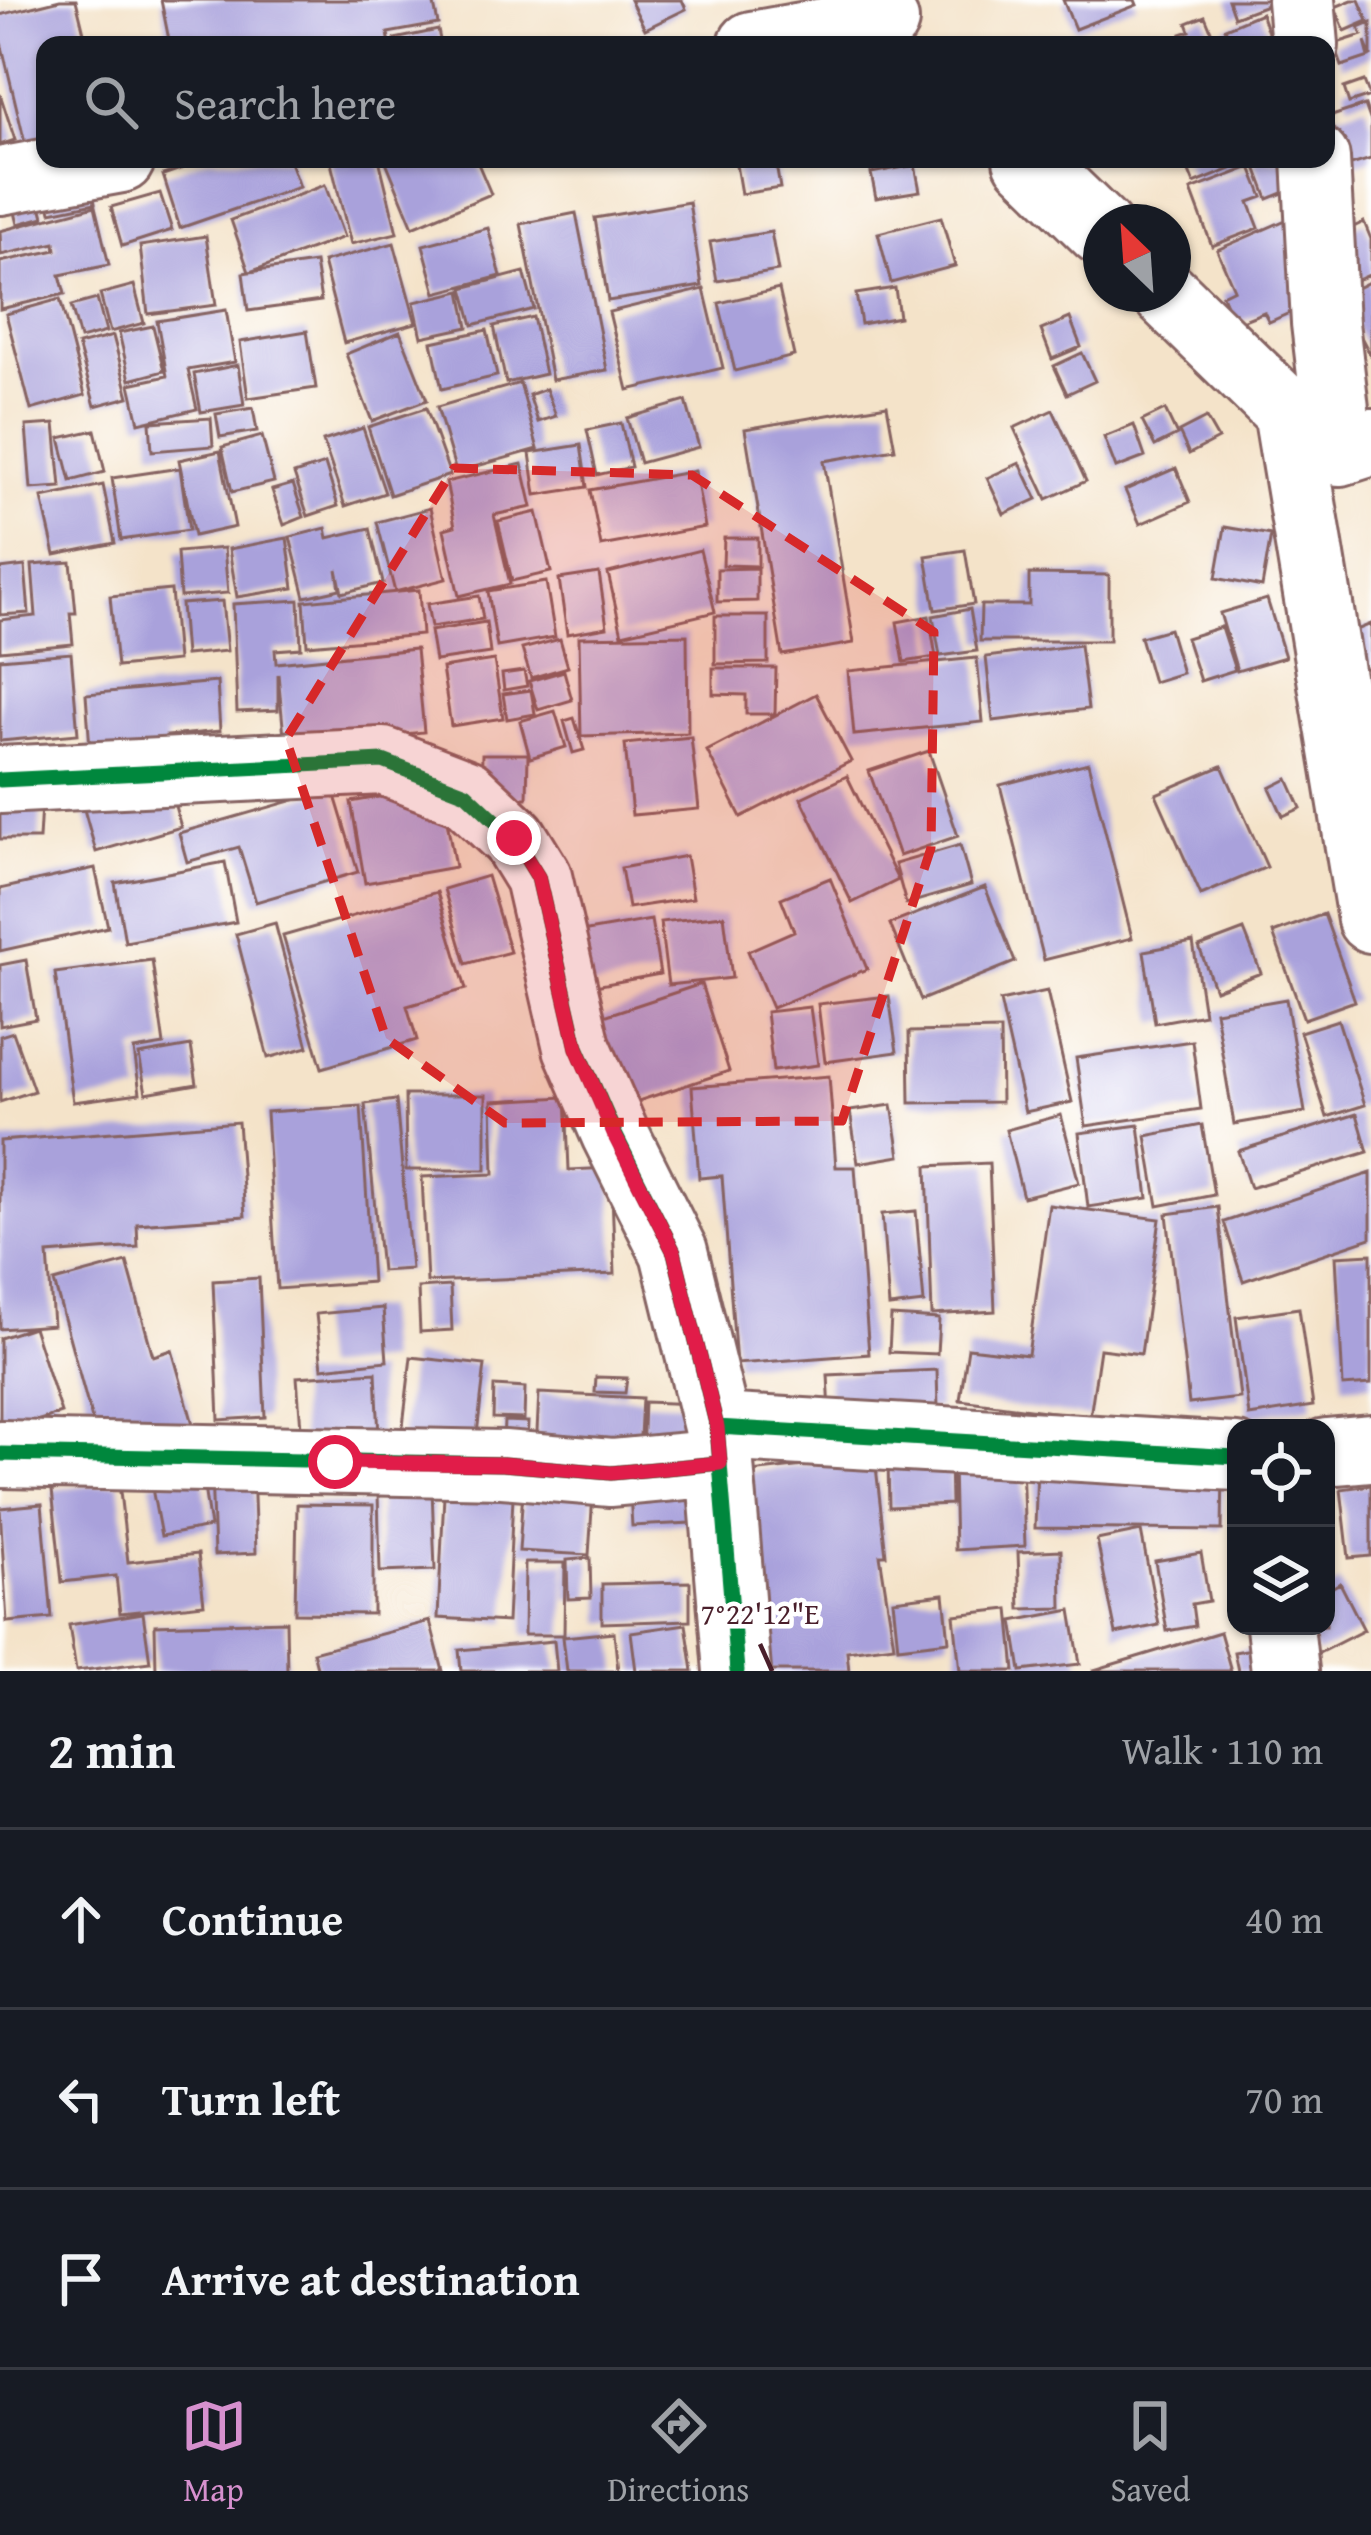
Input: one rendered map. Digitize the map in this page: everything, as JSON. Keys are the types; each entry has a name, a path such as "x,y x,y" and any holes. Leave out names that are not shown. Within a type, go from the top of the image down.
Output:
{"street":[{"path":"1301,0 1304,36"},
{"path":"804,36 886,22"},
{"path":"0,181 72,168"},
{"path":"1036,168 1083,213"},
{"path":"1316,168 1325,323 1361,458"},
{"path":"1184,312 1287,412 1361,458"},
{"path":"1287,412 1371,919"},
{"path":"0,780 383,761 466,793 514,838 538,877 577,1048 674,1252 719,1445 737,1671"},
{"path":"0,1454 503,1464 611,1473 719,1445 1227,1457"},
{"path":"1335,1451 1371,1448"},
{"path":"1281,1635 1286,1671"}],"highlighted area":[{"path":"454,468 692,475 934,632 931,848 842,1121 505,1123 386,1038 286,739"}],"building":[{"path":"76,0 85,36 36,36 36,140 25,143 0,38 0,15"},
{"path":"161,0 433,0 438,24 388,36 168,36"},
{"path":"630,0 682,0 686,9 645,29"},
{"path":"1063,0 1135,0 1137,5 1075,29"},
{"path":"1228,0 1268,0 1269,4 1234,17"},
{"path":"1359,0 1368,21 1345,31 1335,7"},
{"path":"1261,13 1269,36 1228,36 1225,28"},
{"path":"1205,16 1213,36 1182,36 1190,31 1187,23"},
{"path":"1371,23 1371,57 1365,42 1369,57 1342,66 1335,44 1362,35 1359,28"},
{"path":"1364,81 1370,96 1349,103 1344,88"},
{"path":"0,94 15,140 0,145"},
{"path":"1365,105 1371,122 1371,159 1345,167 1335,136 1335,115"},
{"path":"183,168 292,168 299,187 180,228 163,175"},
{"path":"332,168 381,168 397,233 351,244"},
{"path":"389,168 480,168 491,194 413,227"},
{"path":"737,168 777,168 780,188 741,194"},
{"path":"916,168 920,191 876,198 871,173"},
{"path":"1188,168 1234,168 1194,184"},
{"path":"1251,168 1263,197 1249,202 1259,228 1212,246 1191,190"},
{"path":"1256,168 1296,168 1303,185 1268,199"},
{"path":"89,172 95,203 51,212 44,182"},
{"path":"325,185 344,237 250,272 315,263 321,301 248,311 243,273 249,272 231,220"},
{"path":"37,190 44,217 18,224 11,196"},
{"path":"160,193 172,230 122,246 111,207"},
{"path":"689,202 702,286 608,301 595,218"},
{"path":"95,206 109,265 60,275 65,294 0,309 0,262 56,250 55,243 1,255 0,231"},
{"path":"576,213 607,370 552,380 521,224"},
{"path":"941,217 955,266 891,283 878,233"},
{"path":"1288,219 1323,298 1269,322 1264,312 1234,324 1222,295 1234,289 1217,250"},
{"path":"1364,222 1371,239 1371,274 1353,282 1333,237"},
{"path":"488,228 501,276 436,293 423,245"},
{"path":"771,232 778,271 717,281 710,242"},
{"path":"206,236 216,305 148,314 140,246"},
{"path":"394,243 416,323 344,343 323,262"},
{"path":"524,272 534,309 473,325 463,288"},
{"path":"1371,281 1371,356 1340,297"},
{"path":"134,285 144,323 110,332 100,294"},
{"path":"895,288 899,317 861,324 856,294"},
{"path":"704,289 723,368 628,390 609,312"},
{"path":"779,289 794,356 735,371 719,303"},
{"path":"461,291 468,327 422,337 414,302"},
{"path":"60,299 85,395 31,410 6,314"},
{"path":"97,299 106,332 80,339 71,306"},
{"path":"226,310 235,362 188,370 197,409 139,423 130,384 167,376 157,321"},
{"path":"533,317 545,374 506,383 494,326"},
{"path":"1070,318 1081,347 1052,359 1041,330"},
{"path":"153,326 164,371 130,380 119,333"},
{"path":"487,330 497,376 442,389 432,342"},
{"path":"307,331 316,388 248,398 240,342"},
{"path":"400,332 427,400 372,421 346,354"},
{"path":"113,336 129,397 95,406 78,345"},
{"path":"1082,353 1095,381 1067,394 1054,366"},
{"path":"238,365 244,405 201,412 194,374"},
{"path":"520,383 538,449 456,472 437,407"},
{"path":"546,389 556,416 538,422 529,395"},
{"path":"686,401 699,447 640,463 627,418"},
{"path":"887,405 895,449 824,461 854,643 782,655 745,429"},
{"path":"253,408 257,431 220,437 216,414"},
{"path":"426,408 450,475 390,495 368,427"},
{"path":"1053,410 1086,481 1047,499 1014,428"},
{"path":"1165,410 1177,435 1155,446 1142,421"},
{"path":"211,418 213,446 152,451 150,422"},
{"path":"1206,418 1218,439 1189,454 1179,432"},
{"path":"621,423 631,467 597,475 587,430"},
{"path":"55,424 61,487 31,489 26,426"},
{"path":"1134,425 1145,457 1116,468 1104,437"},
{"path":"363,428 385,493 345,506 323,441"},
{"path":"95,430 105,472 71,481 60,438"},
{"path":"262,436 274,482 232,492 222,447"},
{"path":"581,445 587,487 536,495 530,453"},
{"path":"220,451 235,527 194,536 179,460"},
{"path":"1020,463 1037,499 1004,514 987,478"},
{"path":"325,464 338,506 308,516 294,474"},
{"path":"522,464 532,507 494,515 510,584 459,596 444,529 455,526 446,482"},
{"path":"180,468 189,530 121,540 112,478"},
{"path":"1176,468 1190,502 1140,524 1125,490"},
{"path":"695,471 705,527 601,546 590,490"},
{"path":"293,484 304,517 284,525 272,490"},
{"path":"103,485 115,543 55,555 42,498"},
{"path":"430,508 446,579 395,592 377,522"},
{"path":"537,512 551,572 512,581 498,521"},
{"path":"1225,527 1271,535 1262,587 1216,578"},
{"path":"326,528 328,538 370,528 383,583 342,593 337,569 340,589 305,597 290,537"},
{"path":"287,538 294,588 237,597 229,549"},
{"path":"724,538 758,538 758,566 723,565"},
{"path":"224,548 228,593 180,597 177,552"},
{"path":"700,550 715,612 622,634 608,573"},
{"path":"965,550 974,604 935,610 926,556"},
{"path":"71,562 76,613 70,613 73,644 0,651 0,620 36,616 32,565"},
{"path":"25,566 29,613 0,615 0,569"},
{"path":"757,568 757,601 717,602 717,569"},
{"path":"599,573 607,627 567,634 559,579"},
{"path":"1029,574 1109,575 1109,641 980,641 981,605 1029,605"},
{"path":"546,582 555,637 497,647 488,591"},
{"path":"171,590 177,661 117,667 110,596"},
{"path":"419,590 422,635 307,645 304,601"},
{"path":"479,596 483,619 431,627 427,604"},
{"path":"1267,599 1285,657 1237,671 1220,613"},
{"path":"299,600 301,648 275,650 276,663 416,649 424,732 285,746 278,674 278,710 237,712 233,604"},
{"path":"222,601 227,651 185,655 181,604"},
{"path":"970,609 977,651 940,656 933,616"},
{"path":"715,616 768,616 768,663 715,664"},
{"path":"929,616 936,657 904,662 897,622"},
{"path":"486,622 490,653 435,661 430,631"},
{"path":"1371,624 1371,666 1358,672 1342,636"},
{"path":"1221,627 1235,670 1200,681 1186,638"},
{"path":"1169,629 1182,673 1153,682 1140,637"},
{"path":"687,635 688,733 581,736 579,637"},
{"path":"560,639 568,667 531,678 522,649"},
{"path":"1080,645 1088,709 993,721 986,657"},
{"path":"71,653 78,734 0,741 0,659"},
{"path":"977,658 983,722 854,735 848,671"},
{"path":"494,660 503,718 451,726 442,668"},
{"path":"713,668 776,668 775,714 746,714 746,695 713,694"},
{"path":"524,671 527,686 504,690 502,674"},
{"path":"564,671 572,700 538,710 529,681"},
{"path":"217,682 220,731 166,736 168,754 91,761 86,694"},
{"path":"531,690 535,714 507,719 503,694"},
{"path":"816,694 851,761 741,817 707,751"},
{"path":"555,711 566,747 530,758 520,721"},
{"path":"574,718 584,750 573,753 564,721"},
{"path":"691,737 699,809 632,815 625,744"},
{"path":"929,751 958,836 899,856 869,771"},
{"path":"482,754 528,754 527,798 481,798"},
{"path":"1088,763 1132,938 1044,960 1000,785"},
{"path":"1222,766 1267,867 1201,895 1156,794"},
{"path":"847,776 898,880 852,903 801,798"},
{"path":"1288,779 1301,808 1283,816 1270,788"},
{"path":"168,782 181,827 96,852 83,806"},
{"path":"441,786 455,867 365,883 351,802"},
{"path":"333,789 358,872 256,902 239,847 187,862 179,833"},
{"path":"0,803 41,804 39,839 0,839"},
{"path":"960,845 971,885 906,904 895,864"},
{"path":"686,856 693,898 628,908 621,868"},
{"path":"225,862 236,922 125,942 115,883"},
{"path":"95,868 108,927 0,951 0,889"},
{"path":"487,876 510,952 466,964 444,889"},
{"path":"830,878 867,969 772,1008 748,951 794,931 781,898"},
{"path":"985,887 1015,962 921,1000 890,924"},
{"path":"437,892 466,989 407,1006 417,1040 322,1068 283,936"},
{"path":"1324,914 1355,1001 1304,1019 1273,933"},
{"path":"724,915 732,978 668,985 660,922"},
{"path":"651,920 660,974 579,989 570,934"},
{"path":"275,923 308,1047 268,1058 236,934"},
{"path":"1244,930 1261,973 1215,990 1199,947"},
{"path":"1193,942 1204,1014 1155,1023 1144,951"},
{"path":"26,960 36,1019 0,1026 0,965"},
{"path":"152,960 164,1045 134,1050 140,1093 73,1102 55,973"},
{"path":"701,984 729,1071 608,1111 580,1024"},
{"path":"1047,991 1072,1102 1025,1112 1000,1001"},
{"path":"889,996 897,1052 825,1062 818,1004"},
{"path":"1286,999 1305,1112 1234,1124 1215,1011"},
{"path":"810,1007 818,1065 773,1071 766,1012"},
{"path":"1338,1020 1365,1105 1327,1117 1300,1032"},
{"path":"1000,1030 1001,1102 910,1103 909,1032"},
{"path":"13,1032 34,1091 0,1102 0,1036"},
{"path":"1192,1041 1201,1109 1086,1126 1076,1058"},
{"path":"191,1046 197,1084 146,1093 139,1055"},
{"path":"829,1076 836,1167 855,1167 869,1354 736,1364 722,1176 699,1178 692,1087"},
{"path":"405,1095 486,1095 486,1170 406,1170"},
{"path":"566,1097 569,1170 611,1168 615,1274 427,1282 422,1177 494,1174 492,1101"},
{"path":"396,1100 411,1269 381,1271 365,1104"},
{"path":"892,1105 900,1156 858,1163 850,1111"},
{"path":"361,1106 372,1282 277,1289 266,1112"},
{"path":"1357,1114 1368,1152 1250,1188 1238,1151"},
{"path":"1061,1115 1079,1183 1023,1197 1006,1130"},
{"path":"238,1122 245,1216 137,1224 138,1247 48,1254 53,1325 0,1329 0,1141"},
{"path":"1139,1125 1148,1198 1088,1207 1079,1133"},
{"path":"1202,1125 1214,1195 1158,1206 1146,1136"},
{"path":"989,1163 995,1311 932,1315 927,1166"},
{"path":"1371,1173 1371,1238 1243,1281 1224,1222"},
{"path":"1049,1205 1160,1219 1141,1354 1100,1349 1090,1417 960,1400 968,1348 1028,1355"},
{"path":"1218,1207 1240,1398 1189,1404 1167,1214"},
{"path":"916,1211 924,1303 889,1307 882,1214"},
{"path":"1371,1254 1371,1384 1343,1386 1336,1256"},
{"path":"127,1262 153,1356 172,1350 193,1424 100,1449 54,1282"},
{"path":"259,1278 265,1417 219,1420 213,1281"},
{"path":"450,1286 452,1330 420,1332 418,1288"},
{"path":"383,1308 387,1361 322,1368 316,1314"},
{"path":"1299,1308 1313,1406 1249,1416 1236,1317"},
{"path":"891,1316 939,1319 937,1354 889,1352"},
{"path":"33,1327 61,1413 0,1433 0,1338"},
{"path":"411,1357 485,1365 475,1451 401,1443"},
{"path":"937,1370 938,1408 830,1412 828,1375"},
{"path":"376,1372 379,1437 302,1441 297,1377"},
{"path":"596,1377 627,1378 625,1393 595,1392"},
{"path":"494,1386 525,1388 524,1419 493,1418"},
{"path":"539,1393 642,1398 639,1455 536,1450"},
{"path":"644,1402 695,1404 692,1459 642,1456"},
{"path":"504,1421 528,1422 527,1441 503,1441"},
{"path":"875,1458 886,1555 880,1555 894,1645 847,1651 849,1671 746,1671 725,1475"},
{"path":"950,1458 951,1504 889,1507 888,1461"},
{"path":"1022,1462 1025,1546 955,1550 953,1464"},
{"path":"1037,1463 1223,1467 1222,1530 1035,1528"},
{"path":"253,1469 256,1553 214,1555 211,1471"},
{"path":"202,1474 210,1527 161,1536 151,1483"},
{"path":"119,1483 128,1562 198,1554 204,1604 120,1613 116,1576 62,1582 52,1490"},
{"path":"1371,1485 1371,1556 1349,1558 1341,1489"},
{"path":"432,1489 435,1570 380,1572 378,1492"},
{"path":"523,1490 593,1494 589,1555 519,1551"},
{"path":"690,1490 691,1523 632,1526 630,1492"},
{"path":"444,1495 513,1497 507,1622 438,1618"},
{"path":"42,1504 52,1618 7,1622 0,1508"},
{"path":"297,1504 373,1505 373,1614 295,1613"},
{"path":"1141,1531 1159,1625 1116,1634 1097,1540"},
{"path":"1061,1550 1062,1608 1020,1609 1018,1552"},
{"path":"1201,1553 1209,1601 1192,1604 1195,1626 1167,1631 1155,1561"},
{"path":"590,1558 591,1598 568,1599 567,1560"},
{"path":"525,1563 565,1563 564,1635 524,1635"},
{"path":"690,1582 690,1620 602,1623 602,1584"},
{"path":"1340,1583 1364,1630 1317,1654 1308,1635 1335,1635 1335,1586"},
{"path":"944,1594 949,1641 898,1647 893,1600"},
{"path":"1009,1609 1015,1671 960,1671 954,1615"},
{"path":"1071,1610 1080,1664 1021,1671 1013,1621"},
{"path":"143,1613 150,1662 76,1671 69,1625"},
{"path":"286,1621 287,1671 156,1671 155,1625"},
{"path":"430,1621 443,1671 318,1671 313,1652"},
{"path":"686,1624 693,1671 636,1671 631,1632"},
{"path":"614,1632 618,1671 567,1671 563,1637"},
{"path":"1220,1632 1231,1671 1094,1670"},
{"path":"554,1641 557,1671 461,1671 459,1650"},
{"path":"1258,1648 1262,1671 1238,1671 1234,1652"}],"cycle path":[{"path":"0,780 383,761 466,793 514,838 538,877 577,1047 674,1252 717,1427 737,1671"},
{"path":"717,1427 1227,1456"},
{"path":"0,1454 503,1464 611,1473 720,1463"}],"route":[{"path":"335,1462 503,1464 611,1473 720,1463 717,1427 674,1252 577,1048 538,877 514,838"}]}
